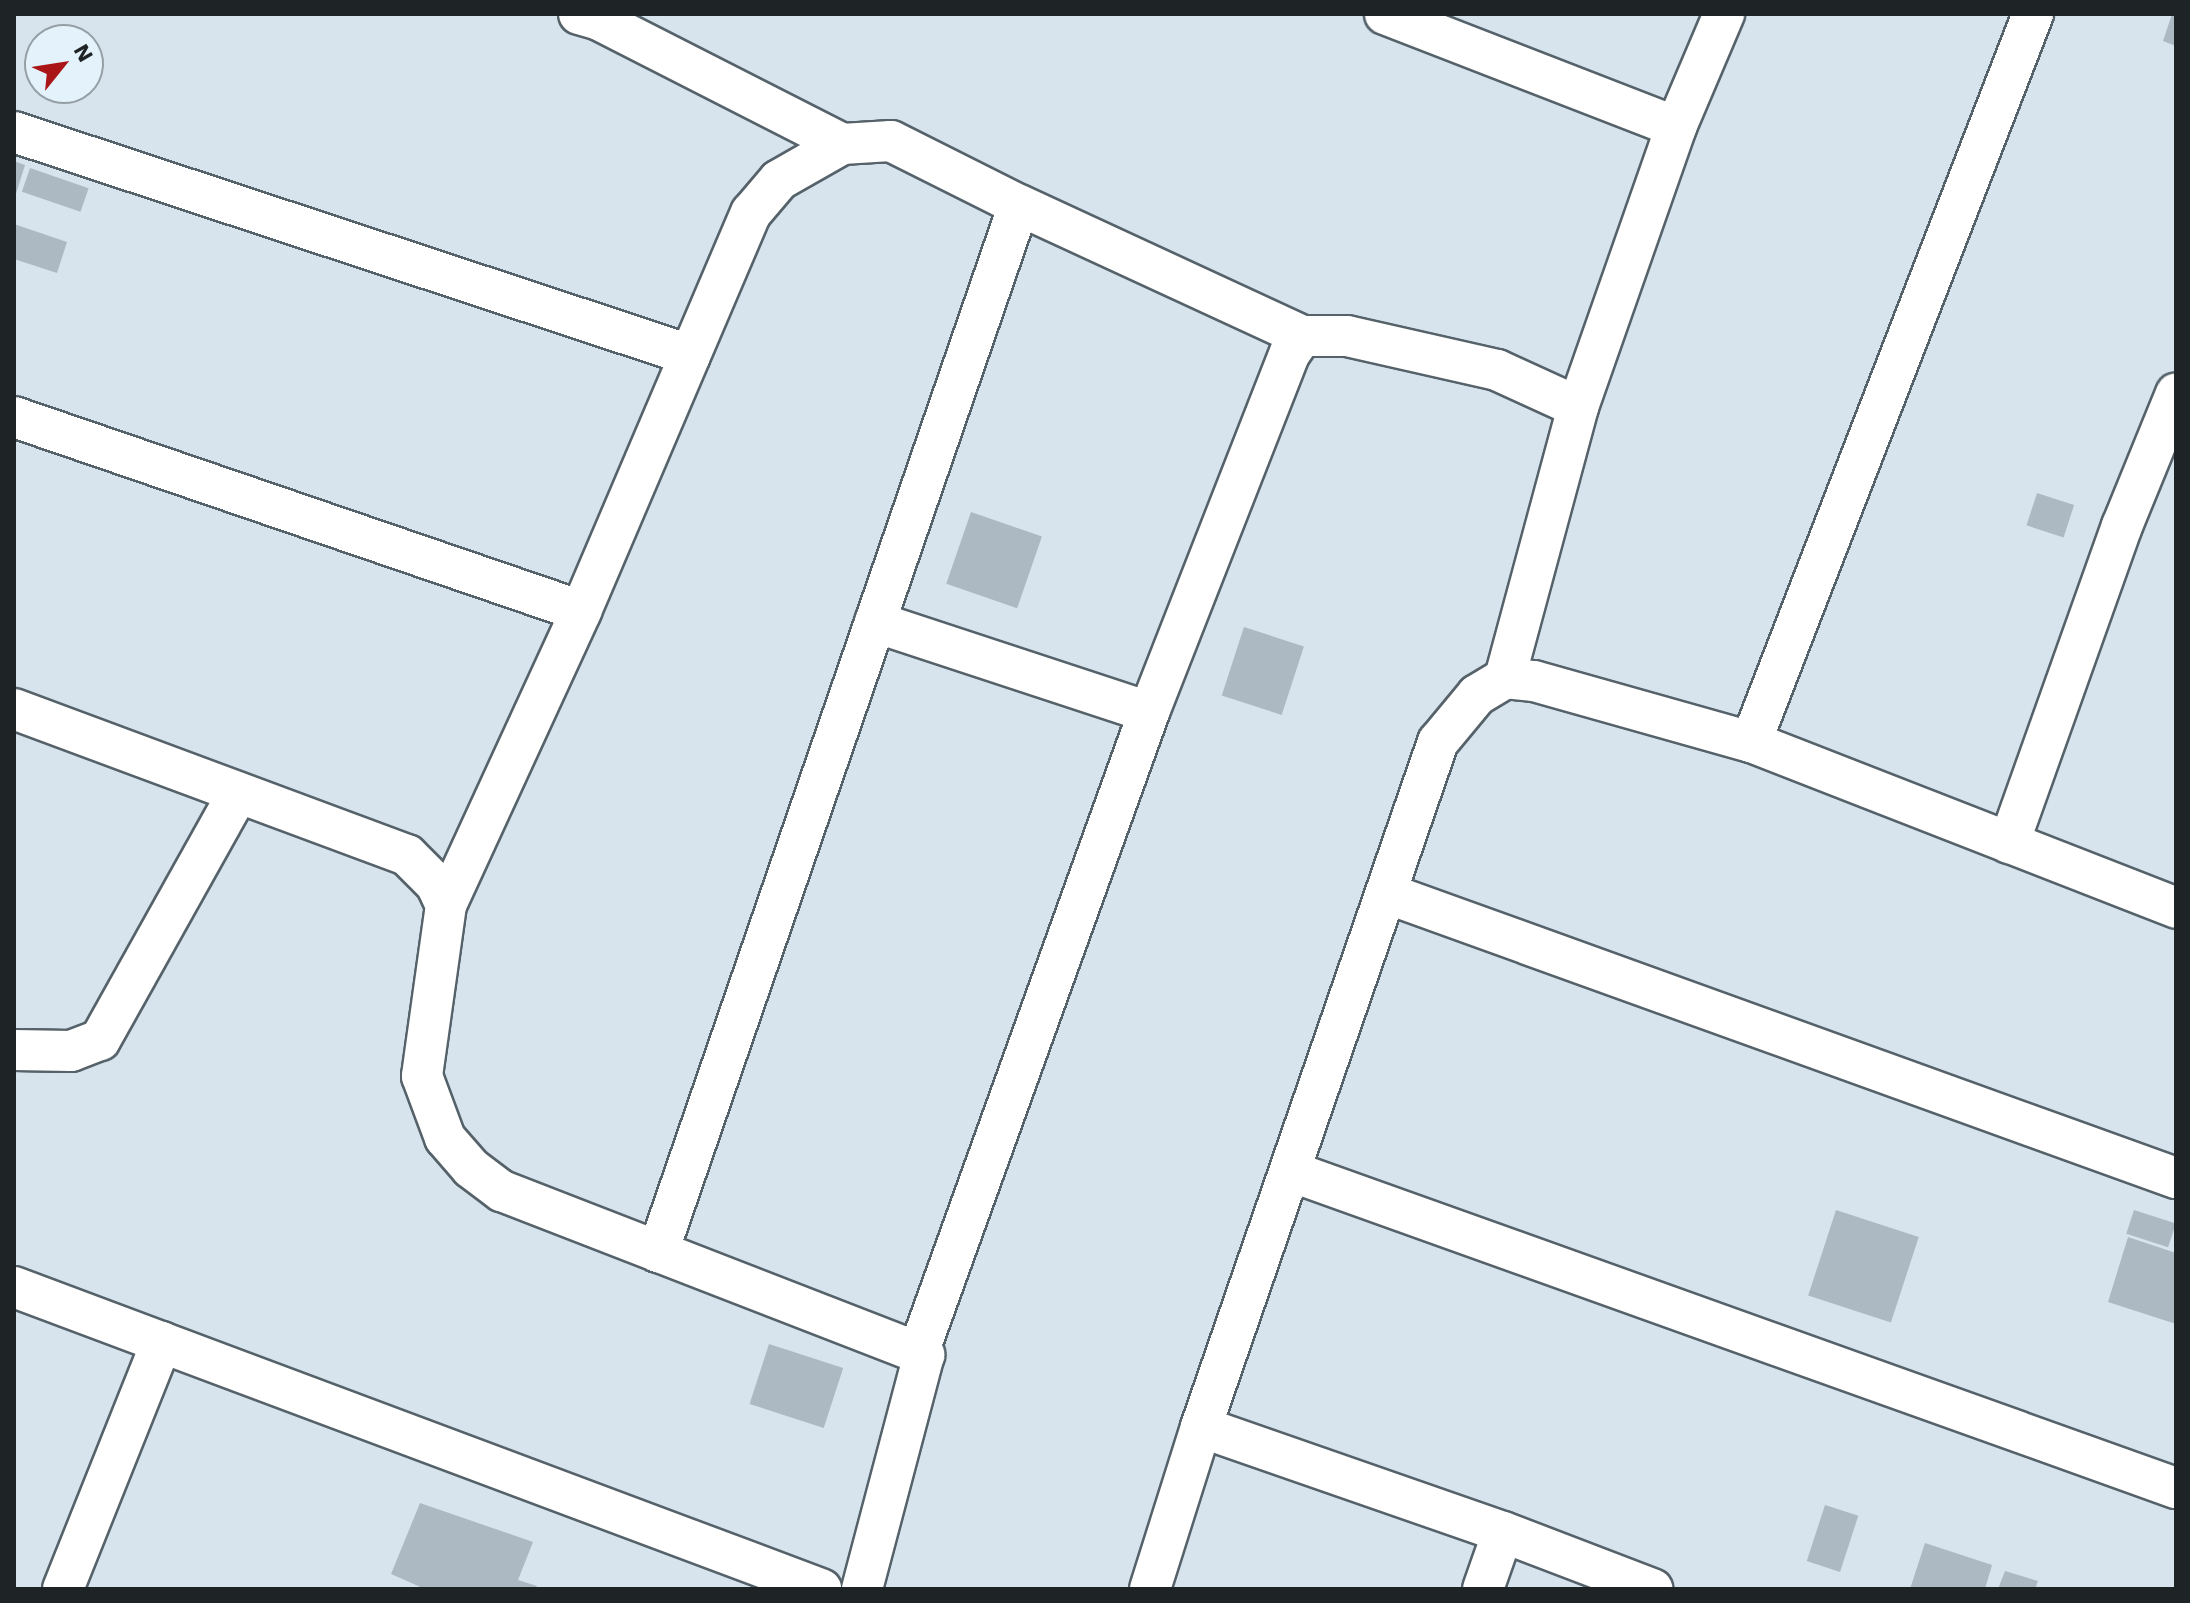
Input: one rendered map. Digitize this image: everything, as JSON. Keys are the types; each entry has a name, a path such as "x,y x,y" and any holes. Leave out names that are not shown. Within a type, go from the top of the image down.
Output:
{"street":[{"path":"1385,14 1676,127"},
{"path":"1505,678 1578,407 1676,127 1724,14"},
{"path":"1751,742 2033,14"},
{"path":"592,16 842,144"},
{"path":"14,132 690,355"},
{"path":"924,1355 502,1191 471,1168 445,1138 422,1076 446,905 581,611 751,213 779,180 842,144 891,141 1019,205 1302,336 1347,336 1497,370 1578,407"},
{"path":"658,1252 1019,205"},
{"path":"862,1589 924,1355 921,1345 1149,712 1290,353 1302,336"},
{"path":"2009,843 2122,526 2176,394"},
{"path":"14,417 581,611"},
{"path":"875,622 1149,712"},
{"path":"1150,1589 1201,1427 1438,742 1477,695 1505,678 1534,681 1751,742 2176,908"},
{"path":"14,709 407,855 436,884 446,905"},
{"path":"14,1050 71,1051 100,1040 238,793"},
{"path":"1386,893 2176,1178"},
{"path":"1290,1171 2176,1488"},
{"path":"14,1287 821,1589"},
{"path":"63,1589 162,1342"},
{"path":"1201,1427 1503,1532 1652,1589"},
{"path":"1483,1589 1503,1532"}],"building":[{"path":"2172,14 2176,14 2176,46 2163,41"},
{"path":"14,161 25,165 15,197 14,196"},
{"path":"30,168 89,188 80,212 22,192"},
{"path":"14,224 67,242 57,273 14,259"},
{"path":"2037,493 2074,505 2064,537 2026,525"},
{"path":"971,512 1042,536 1017,608 946,584"},
{"path":"1244,627 1304,646 1282,715 1222,695"},
{"path":"1836,1210 1919,1237 1891,1322 1808,1296"},
{"path":"2134,1210 2176,1224 2168,1247 2126,1234"},
{"path":"2128,1237 2176,1253 2176,1324 2108,1302"},
{"path":"769,1344 843,1368 824,1428 750,1404"},
{"path":"420,1503 533,1542 518,1580 537,1586 535,1589 425,1589 391,1574"},
{"path":"1825,1505 1858,1516 1840,1572 1807,1561"},
{"path":"1925,1543 1992,1565 1985,1589 1910,1589"},
{"path":"2005,1571 2038,1581 2035,1589 1998,1589"}]}
